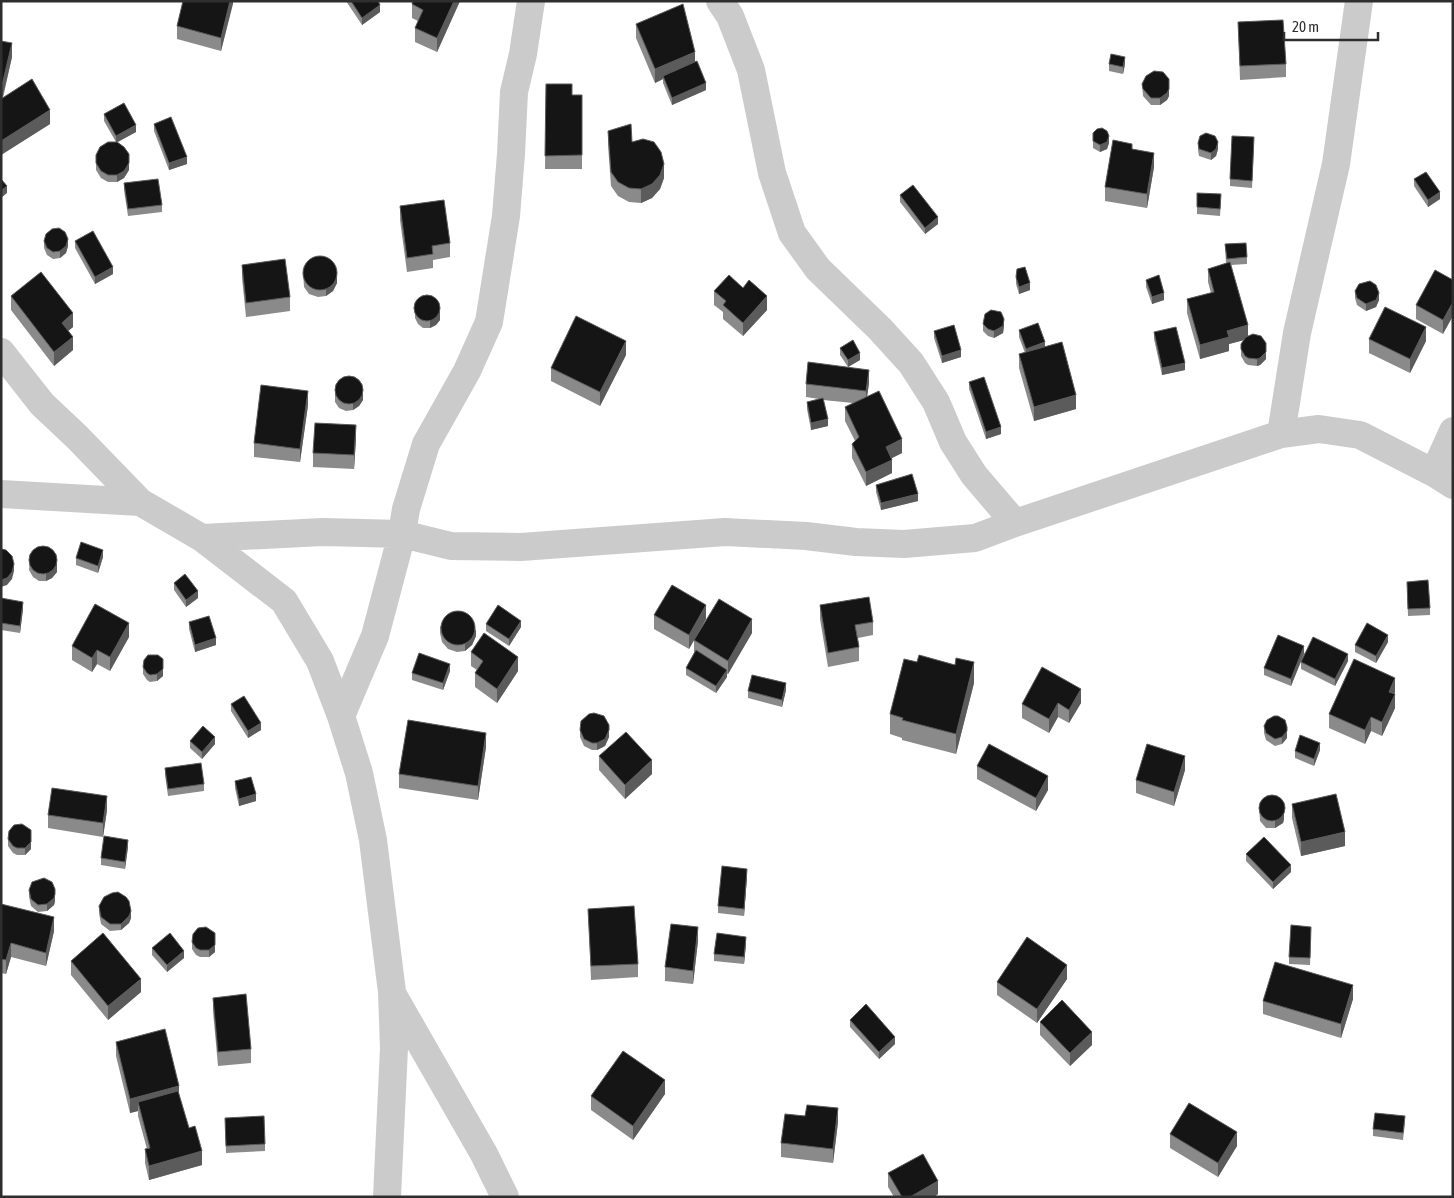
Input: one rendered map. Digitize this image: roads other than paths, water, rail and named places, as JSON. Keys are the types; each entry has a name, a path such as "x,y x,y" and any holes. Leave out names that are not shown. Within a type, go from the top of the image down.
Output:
{"street":[{"path":"341,716 375,636 402,534 406,509 426,444 466,371 489,322 506,216 514,92 523,54 531,1"},
{"path":"720,1 730,16 751,70 772,173 792,233 818,269 880,329 911,363 936,402 953,442 974,475 1015,523"},
{"path":"1281,434 1297,333 1336,164 1360,1"},
{"path":"1,352 42,404 140,502 202,538 284,601 320,661 341,716 359,773 373,840 392,992 394,1048 388,1197"},
{"path":"202,538 323,532 402,534 451,546 521,548 725,532 904,544 976,538 1015,523 1281,434 1319,429 1360,435 1444,479 1453,430"},
{"path":"1,494 140,502"},
{"path":"392,992 484,1154 505,1197"}]}
